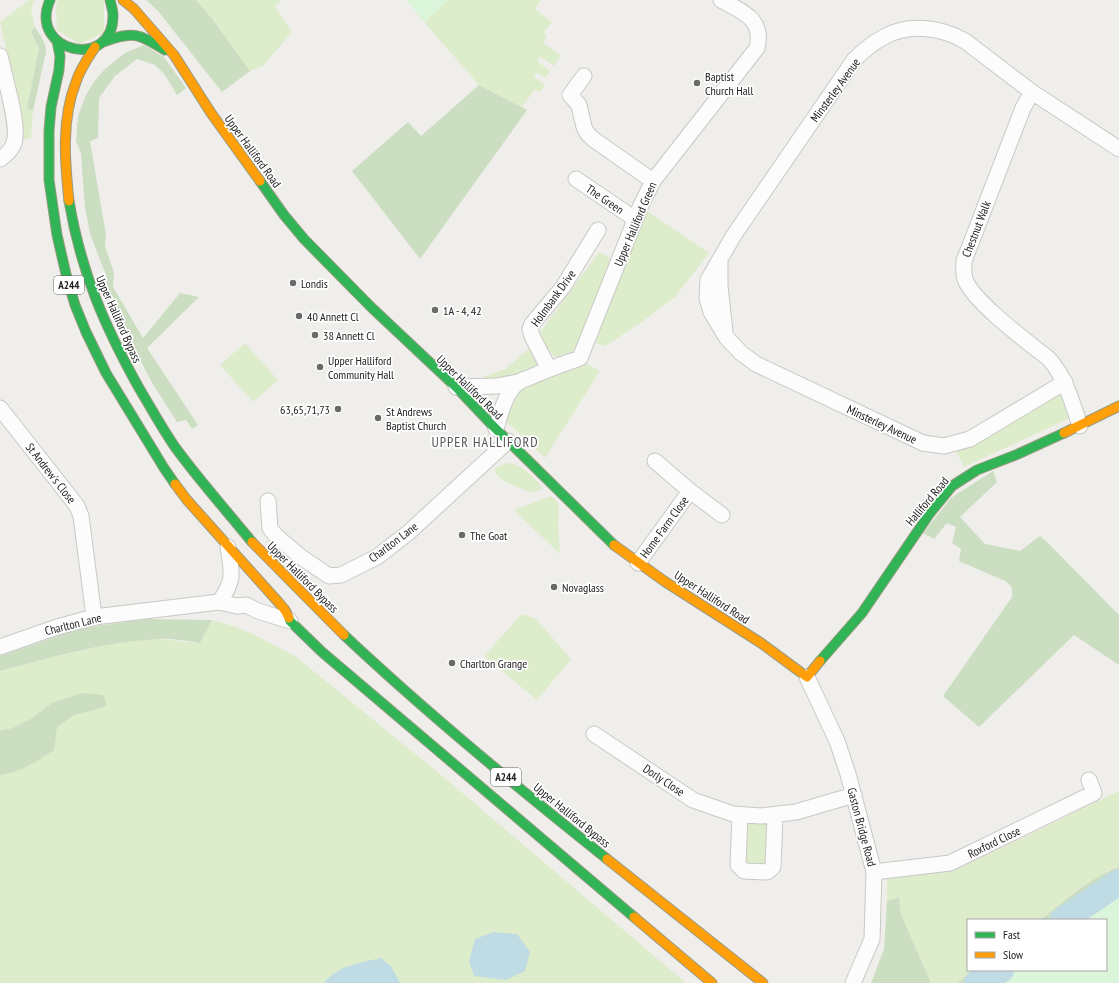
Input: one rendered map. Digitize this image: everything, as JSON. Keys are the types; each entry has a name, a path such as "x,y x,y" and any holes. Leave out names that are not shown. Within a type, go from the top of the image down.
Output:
{"main road":[{"path":"50,0 46,12 47,24 50,32 61,45 71,49 86,50 103,42 109,34 113,25 114,13 110,0"},
{"name":"Upper Halliford Road","path":"123,0 134,9 174,55 211,113 284,215 327,264 417,352 456,387 496,429 617,548 638,563 713,610 808,677"},
{"name":"Upper Halliford Road","path":"103,42 119,36 133,34 150,40 174,55"},
{"name":"A244","path":"57,41 60,56 59,70 51,107 49,131 49,180 57,235 66,274 75,305 106,373 164,468 187,500 285,610 290,621 322,652 712,983"},
{"name":"Upper Halliford Bypass","path":"95,47 81,70 72,91 67,110 65,154 69,205 74,231 83,268 107,328 123,361 181,455 264,555 343,634 396,684 526,794 764,983"},
{"name":"Halliford Road","path":"808,677 862,613 930,513 952,486 977,470 1018,454 1080,426 1119,406"}],"street":[{"name":"Upper Halliford Green","path":"456,387 497,386 518,382 580,358 635,220 653,181 757,48 759,38 758,29 753,21 722,0"},
{"name":"Minsterley Avenue","path":"1065,382 970,439 944,446 923,443 756,364 741,353 726,337 711,312 707,298 708,280 734,235 854,60 883,37 894,32 914,28 942,30 954,34 1032,92 1119,150"},
{"path":"0,56 16,129 14,144 0,159"},
{"path":"584,76 570,95 579,105 584,127 587,133 593,139 653,181"},
{"name":"Chestnut Walk","path":"1032,92 1023,108 964,261 963,270 965,279 971,290 986,306 1049,359 1057,368 1065,382 1080,426"},
{"name":"The Green","path":"576,179 635,220"},
{"name":"Holmbank Drive","path":"549,369 530,329 532,324 563,287 598,230"},
{"path":"496,429 504,404 518,382"},
{"name":"St Andrew's Close","path":"0,408 77,506 81,516 94,618"},
{"name":"Charlton Lane","path":"268,501 270,528 276,536 301,557 329,576 341,575 377,557 408,533 508,441"},
{"name":"Home Farm Close","path":"655,461 690,491 722,515"},
{"name":"Home Farm Close","path":"638,563 690,491"},
{"path":"219,602 227,591 230,583 232,567 228,547"},
{"path":"246,605 252,601 273,578 273,573 264,555"},
{"name":"Charlton Lane","path":"0,646 57,627 94,618 219,602 237,606 246,605 258,611 290,621"},
{"name":"Gaston Bridge Road","path":"808,677 837,741 854,795 874,872 872,939 853,983"},
{"name":"Dorly Close","path":"594,734 693,800 733,814 761,816 796,812 854,795"},
{"name":"Roxford Close","path":"874,872 950,863 1094,793 1089,780"},
{"path":"740,815 738,865 744,871 768,872 773,867 775,815"}],"green space":[{"path":"29,0 34,0 31,10 35,27 31,32 39,48 27,108 33,111 31,138 21,141 23,125 0,22"},
{"path":"58,0 104,0 104,33 79,44 57,30 56,4"},
{"path":"146,0 196,0 213,20 250,71 222,92 158,11"},
{"path":"196,0 282,0 275,6 292,32 263,66 250,71 213,20"},
{"path":"406,0 448,0 424,22"},
{"path":"448,0 541,0 535,9 552,22 544,32 547,37 543,43 561,55 554,66 540,56 537,61 550,71 545,78 537,73 534,77 545,85 540,92 535,89 522,107 479,85 424,22"},
{"path":"35,27 44,42 46,52 33,111 27,108 39,48 31,32"},
{"path":"144,45 164,57 186,88 177,95 165,75 155,65 137,59 115,76 99,98 98,138 90,141 106,235 105,246 114,273 113,287 143,338 180,293 199,297 147,348 198,425 192,429 186,420 177,422 154,386 128,338 106,287 106,275 90,234 85,208 81,153 76,141 78,116 86,95 93,83 104,70 125,53"},
{"path":"479,85 527,110 420,259 352,171 408,122 421,136"},
{"path":"647,211 709,253 675,297 639,324 605,346 596,343 635,232"},
{"path":"599,252 612,259 580,342 571,354 558,360 540,341 539,334"},
{"path":"245,343 278,380 253,402 220,365"},
{"path":"533,345 538,367 534,372 485,383 484,377 505,369"},
{"path":"587,364 600,371 545,458 505,420 507,409 517,393 524,387 574,365"},
{"path":"1063,393 1072,417 964,467 956,451"},
{"path":"507,463 523,468 543,488 532,493 503,480 496,472 495,468"},
{"path":"993,471 997,482 960,517 985,544 1020,551 1040,536 1048,543 1119,615 1119,665 1074,635 979,727 943,696 1012,597 1012,589 1011,586 1005,581 959,561 961,549 952,543 956,527 947,523 934,539 923,533 951,498"},
{"path":"551,496 559,504 558,525 560,554 514,510"},
{"path":"522,614 536,619 571,659 537,700 484,656"},
{"path":"147,619 212,620 200,643 163,639 118,643 78,651 0,671 0,656 81,628"},
{"path":"212,620 253,634 295,656 446,779 686,983 0,983 0,671 115,643 159,639 200,643"},
{"path":"82,693 103,695 107,705 95,710 74,715 57,727 54,750 21,769 0,775 0,731 13,728 31,719 52,703"},
{"path":"1119,791 1119,867 1108,871 1077,890 1041,919 967,919 967,971 974,971 957,983 931,983 901,914 899,897 887,901 887,878 958,869"},
{"path":"740,815 775,815 773,867 744,871"},
{"path":"1119,867 1119,876 1055,919 1041,919 1087,884"},
{"path":"1119,889 1119,983 989,983 1012,971 1107,971 1107,919 1074,919"},
{"path":"899,897 901,914 931,983 871,983 884,949 887,901"},
{"path":"974,971 991,971 969,983 957,983"}],"water":[{"path":"494,932 517,934 530,952 525,971 506,980 474,976 469,961 475,939"},
{"path":"381,958 391,966 400,983 324,983 343,968 357,963"}],"waterway":[{"path":"1064,919 1119,882"},
{"path":"977,983 999,971"}],"traffic: fast":[{"path":"50,0 46,18 50,33 60,43 73,48 87,49 100,44 110,33 113,15 110,0"},
{"path":"103,42 113,38 129,35 141,37 165,50"},
{"path":"57,41 60,56 59,70 51,107 49,131 49,180 57,235 66,274 75,305 106,373 175,484"},
{"path":"260,181 284,215 304,239 371,307 456,387 492,425 614,545"},
{"path":"69,201 74,227 87,275 95,298 126,365 175,447 252,542"},
{"path":"820,661 862,613 930,513 952,486 977,470 1018,454 1064,433"},
{"path":"289,618 290,621 322,652 634,917"},
{"path":"344,635 473,750 607,859"}],"traffic: slow":[{"path":"123,0 134,9 174,55 211,113 260,181"},
{"path":"69,201 65,141 68,111 71,96 78,77 95,47"},
{"path":"1064,433 1119,406"},
{"path":"175,484 187,500 280,604 289,618"},
{"path":"252,542 344,635"},
{"path":"614,545 664,581 761,643 807,677 820,661"},
{"path":"607,859 763,983"},
{"path":"634,917 712,983"}],"place":[{"name":"Baptist Church Hall","path":"697,83"},
{"name":"Londis","path":"293,283"},
{"name":"1A - 4, 42","path":"435,310"},
{"name":"40 Annett Cl","path":"299,316"},
{"name":"38 Annett Cl","path":"315,335"},
{"name":"Upper Halliford Community Hall","path":"320,367"},
{"name":"63,65,71,73","path":"338,409"},
{"name":"St Andrews Baptist Church","path":"378,418"},
{"name":"The Goat","path":"462,535"},
{"name":"Novaglass","path":"554,587"},
{"name":"Charlton Grange","path":"452,663"}],"district":[{"name":"UPPER HALLIFORD","path":"485,442"}]}
